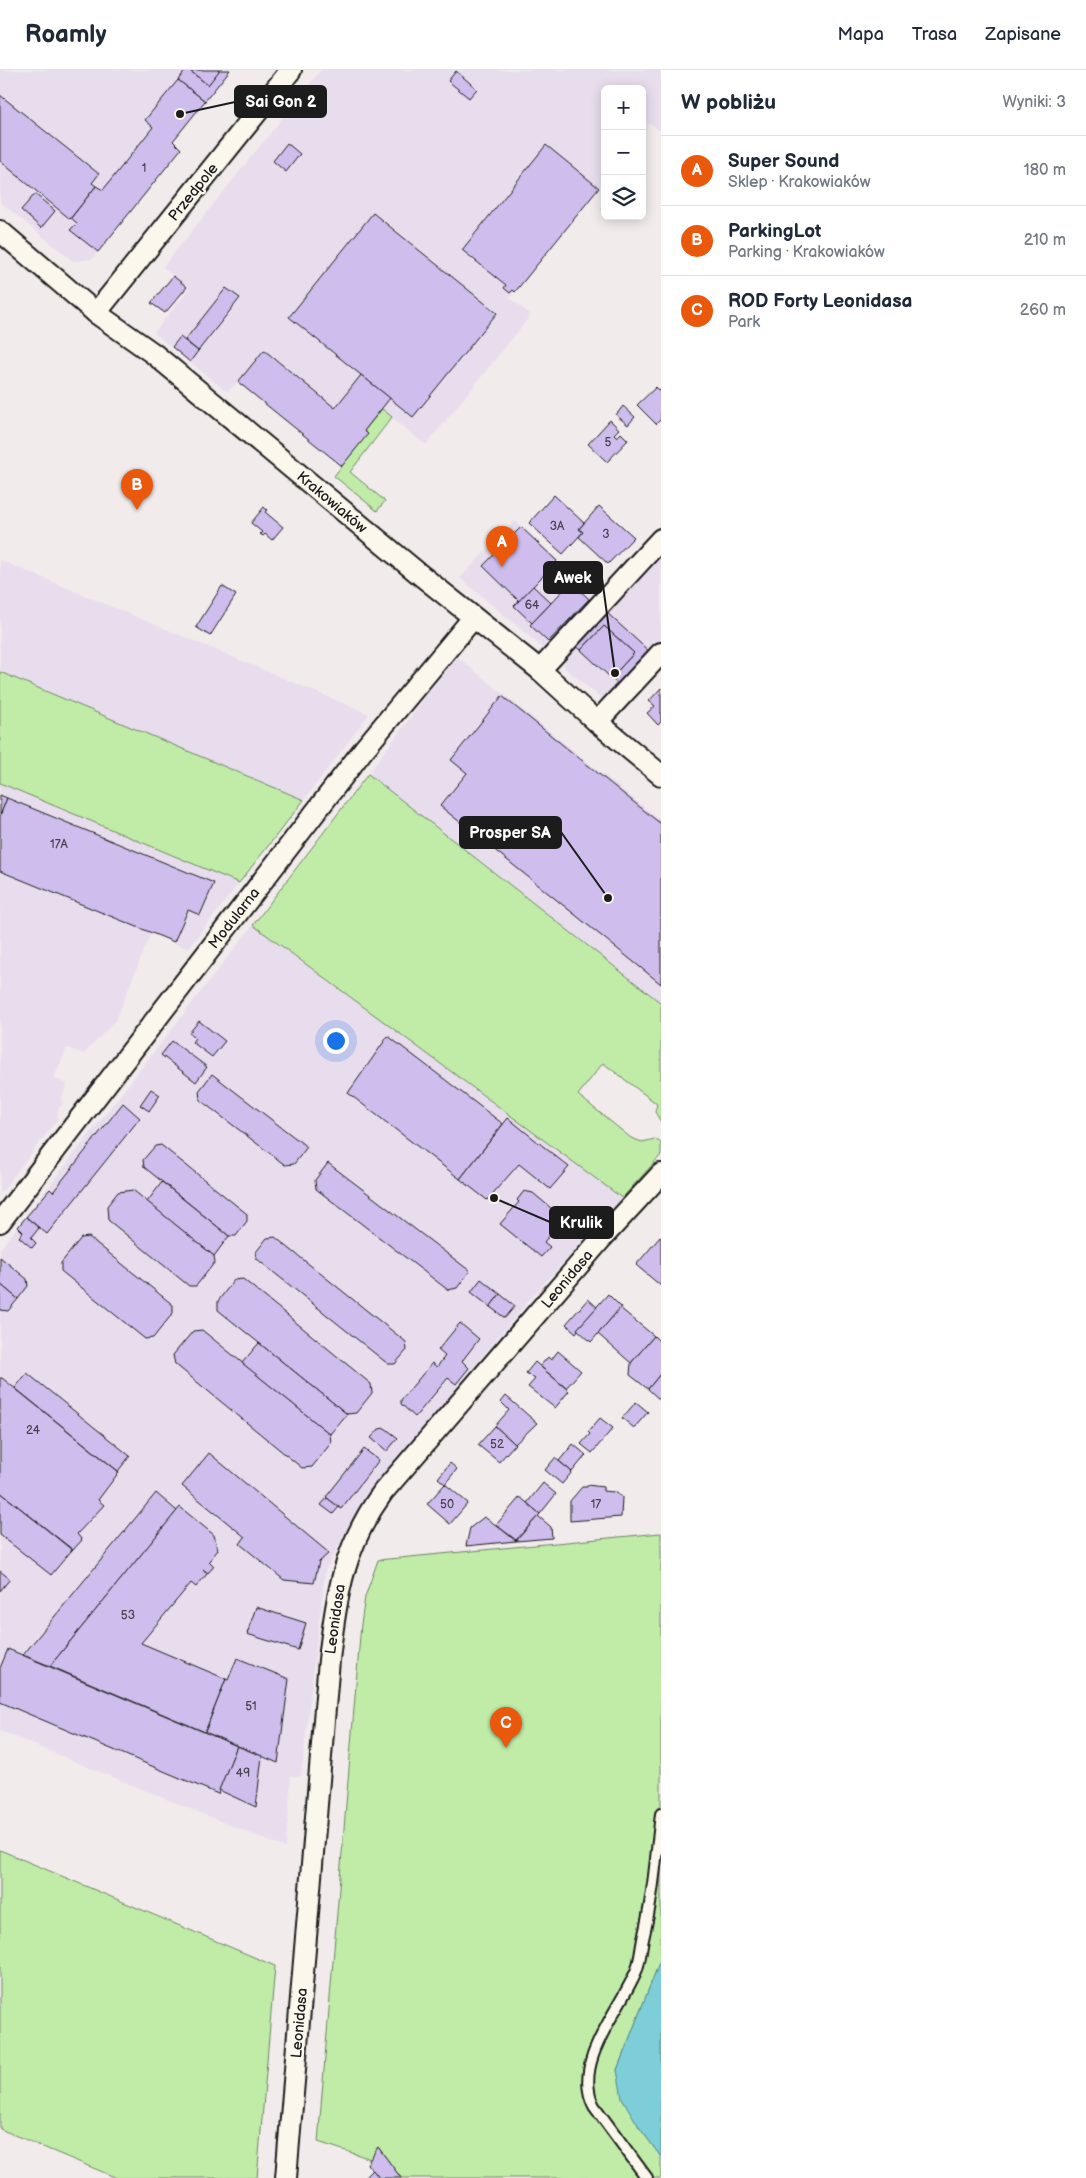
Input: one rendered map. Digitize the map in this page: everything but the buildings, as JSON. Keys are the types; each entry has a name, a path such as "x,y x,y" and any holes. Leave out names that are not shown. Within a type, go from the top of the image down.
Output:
{"street":[{"name":"Przedpole","path":"96,313 290,70"},
{"name":"Krakowiaków","path":"0,231 96,313 154,354 474,618 540,670 597,722 661,775"},
{"path":"540,670 661,540"},
{"name":"Modularna","path":"0,1222 364,749 474,618"},
{"path":"597,722 661,653"},
{"name":"Leonidasa","path":"286,2178 329,1660 336,1601 349,1552 364,1520 383,1492 590,1252 661,1174"}],"lane":[{"path":"647,2178 594,2106 589,2095 589,2078 594,2052 637,1969 655,1878 661,1814"}],"shaded area":[{"path":"0,70 230,70 173,141 181,149 99,251 92,259 73,261 0,202"},
{"path":"321,70 661,70 661,132 650,123 646,128 646,85 601,85 601,185 510,298 531,315 426,445 382,410 368,434 342,466 238,382 227,392 154,333 189,289 163,267"},
{"path":"515,521 601,598 550,654 460,578"},
{"path":"661,550 661,644 611,697 602,699 564,667 564,658"},
{"path":"0,560 369,714 304,800 0,672"},
{"path":"456,656 661,821 661,1003 368,774"},
{"path":"0,783 239,883 188,949 151,933 116,1020 84,1054 67,1048 54,1078 67,1084 57,1120 0,1194"},
{"path":"253,925 622,1198 531,1298 366,1496 325,1571 301,1776 291,1776 286,1848 0,1731 0,1249"}],"green space":[{"path":"382,409 392,417 350,472 385,501 377,511 334,476 367,434 364,431"},
{"path":"0,672 304,800 239,883 0,783"},
{"path":"368,774 661,1003 661,1122 655,1112 657,1104 603,1063 578,1095 631,1138 642,1142 655,1139 661,1143 661,1155 622,1198 253,925"},
{"path":"661,1533 661,1958 617,2070 639,2127 661,2157 661,2178 401,2178 378,2147 371,2159 318,2142 361,1624 365,1597 378,1560"},
{"path":"0,1850 275,1966 257,2178 117,2178 0,2129"}],"water":[{"path":"661,1958 661,2157 639,2127 622,2098 617,2070"}],"place":[{"name":"Sai Gon 2","path":"180,114"},
{"name":"ParkingLot","path":"137,510"},
{"name":"Super Sound","path":"502,567"},
{"name":"Awek","path":"615,673"},
{"name":"Prosper SA","path":"608,898"},
{"name":"Krulik","path":"494,1198"},
{"name":"ROD Forty Leonidasa","path":"506,1748"}]}
